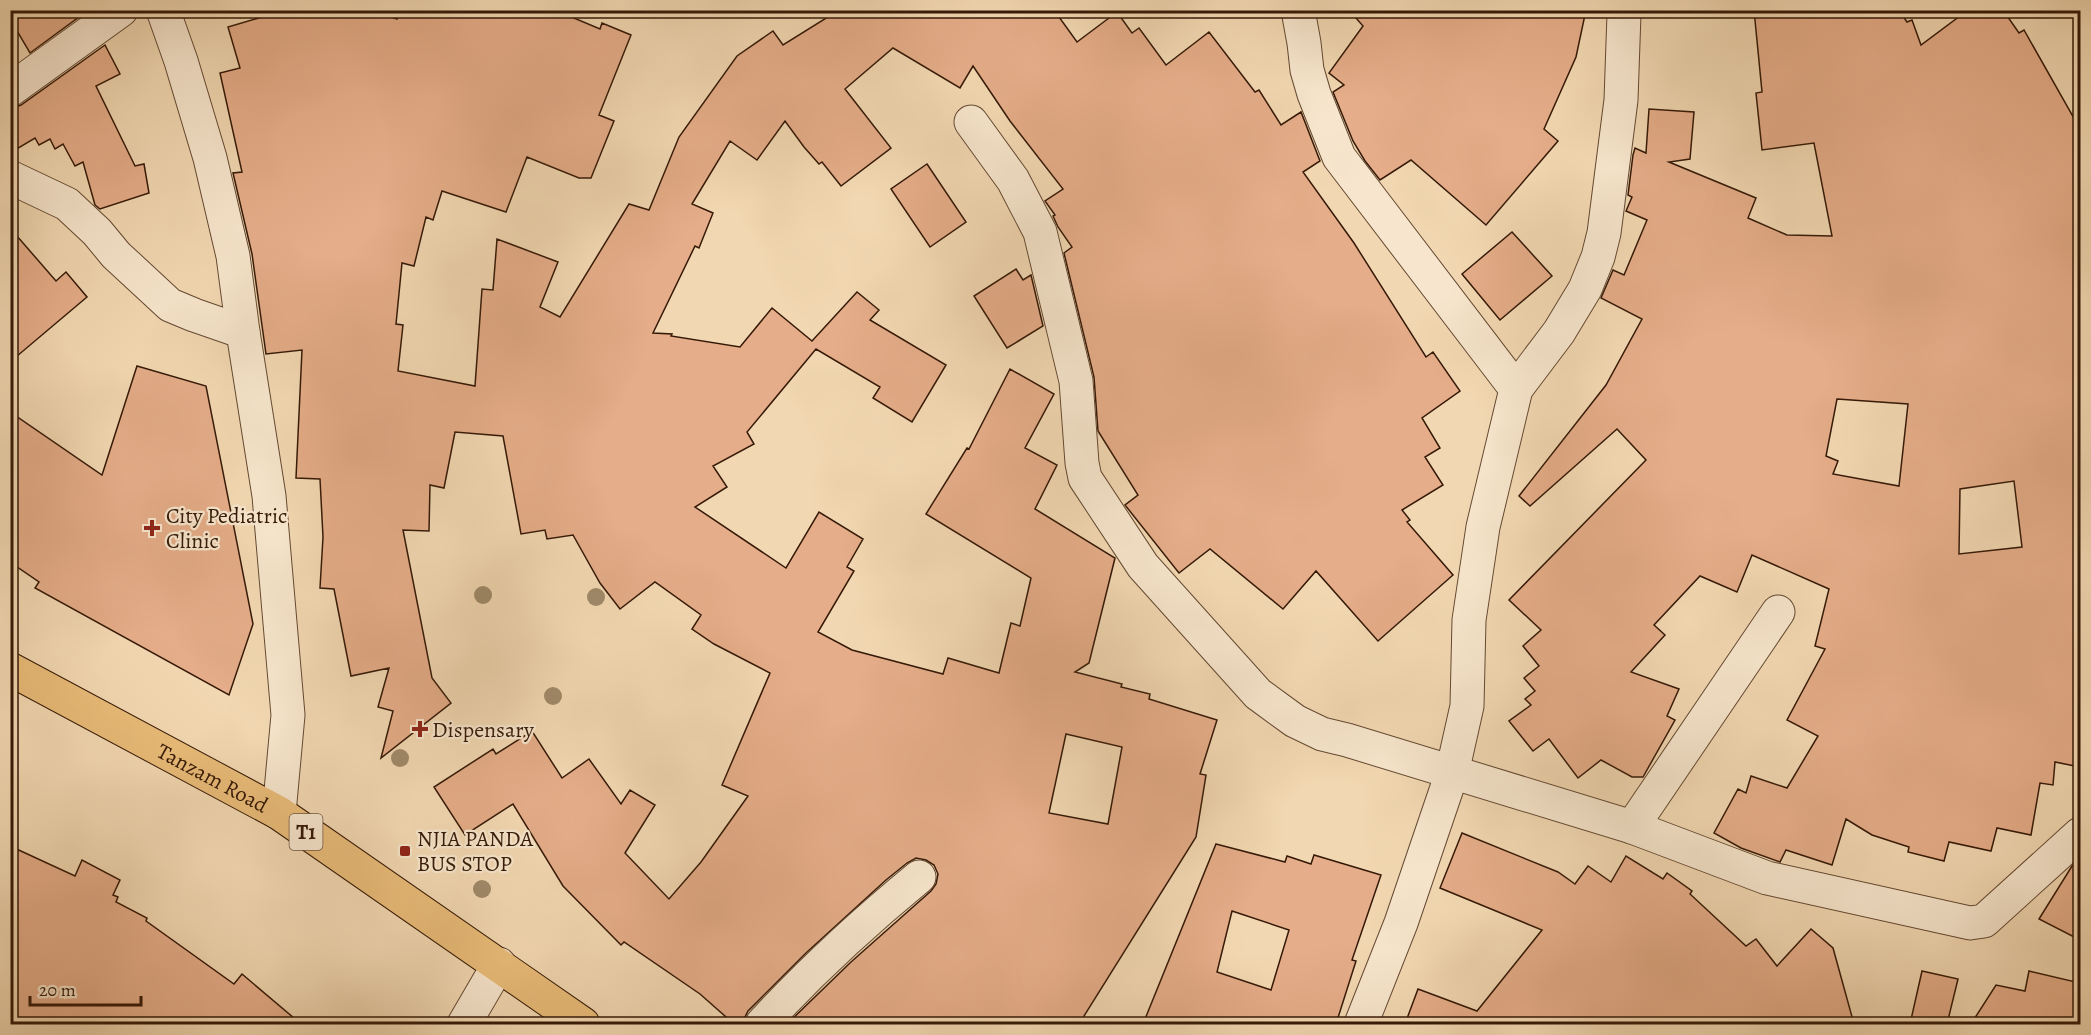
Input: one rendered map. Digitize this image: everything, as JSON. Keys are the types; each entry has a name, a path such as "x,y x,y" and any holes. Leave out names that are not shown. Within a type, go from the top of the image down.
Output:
{"highway":[{"name":"Tanzam Road","path":"10,669 279,813 584,1024"}],"street":[{"path":"10,90 121,10"},
{"path":"163,10 181,61 210,159 233,256 269,496 288,715 279,813"},
{"path":"1298,10 1307,70 1339,157 1516,389"},
{"path":"1360,1024 1401,923 1452,773 1467,706 1469,620 1483,527 1516,389 1559,332 1585,289 1598,257 1609,207 1621,99 1624,14"},
{"path":"971,122 1013,180 1040,232 1076,381 1085,478 1143,566 1258,694 1295,721 1322,734 1632,827 1767,879 1970,923 1984,921 2080,834"},
{"path":"10,177 67,204 97,232 116,255 170,305 243,332"},
{"path":"1632,827 1778,612"},
{"path":"762,1024 796,987 855,931 919,877"},
{"path":"464,1024 499,964"}],"building":[{"path":"10,10 87,11 30,53 10,19"},
{"path":"286,10 370,10 397,19 400,10 555,10 600,29 602,23 631,35 599,115 614,121 591,178 579,178 527,157 506,212 442,191 433,220 426,217 414,266 402,263 396,324 403,325 398,371 475,386 482,289 493,290 497,239 558,262 540,307 560,317 629,204 649,210 679,137 737,56 773,31 783,45 839,10 1054,10 1077,42 1117,12 1132,33 1139,28 1166,65 1209,32 1255,92 1259,90 1281,125 1301,112 1320,161 1303,172 1354,243 1426,357 1433,352 1460,391 1422,418 1440,448 1425,457 1443,485 1402,510 1410,520 1407,522 1453,575 1378,641 1316,571 1283,609 1210,549 1179,573 1125,505 1138,495 1098,431 1094,377 1064,253 1072,247 1058,227 1053,216 1055,215 1045,201 1063,189 1010,121 973,66 960,88 893,48 845,89 891,148 841,186 822,162 819,164 804,147 785,121 757,160 730,141 692,204 713,213 699,248 695,246 653,333 672,334 671,336 740,347 772,308 812,341 857,292 879,310 870,320 946,365 912,422 873,398 880,387 816,349 747,432 754,444 713,466 727,487 695,507 786,568 819,512 863,539 847,567 854,571 818,632 852,650 943,674 948,658 999,673 1011,623 1020,626 1031,578 926,514 967,448 969,449 1010,369 1054,394 1025,448 1057,465 1035,509 1115,558 1089,663 1075,672 1122,684 1121,687 1150,694 1149,699 1217,720 1200,774 1206,775 1196,837 1079,1024 787,1024 851,962 931,891 936,884 938,874 934,865 916,858 886,880 806,953 748,1011 744,1024 734,1024 700,994 624,942 621,945 563,886 513,804 465,835 434,787 493,749 496,754 532,731 562,778 589,759 621,804 630,790 655,805 625,853 669,899 701,862 748,796 722,785 770,673 714,644 692,629 701,615 655,582 620,609 600,583 573,535 547,539 545,530 521,534 503,436 455,432 444,488 430,485 429,531 403,530 432,678 451,703 381,758 393,711 378,707 389,668 351,676 334,589 320,588 323,537 320,479 296,478 302,350 266,354 252,254 233,173 242,172 220,73 240,68 228,27","holes":["1066,734 1122,747 1108,824 1049,813"]},
{"path":"1349,10 1396,10 1403,15 1408,10 1586,10 1576,57 1544,129 1558,141 1486,225 1411,160 1380,180 1365,161 1353,141 1333,92 1344,85 1329,73 1363,26"},
{"path":"1754,10 1899,10 1907,22 1912,20 1921,45 1968,10 2003,10 2019,33 2024,30 2080,129 2080,767 2055,762 2053,785 2040,783 2031,835 1997,828 1991,851 1949,842 1944,861 1908,852 1909,847 1872,835 1846,819 1832,865 1786,850 1780,862 1741,848 1714,833 1738,789 1746,793 1751,776 1787,788 1818,736 1787,720 1825,649 1815,646 1829,589 1752,555 1737,592 1700,576 1654,625 1665,635 1631,672 1679,689 1667,716 1675,720 1643,777 1632,777 1601,760 1578,778 1549,739 1533,751 1509,721 1531,705 1525,699 1535,691 1524,678 1539,666 1523,646 1541,630 1509,600 1646,460 1617,429 1530,506 1519,496 1606,385 1642,319 1601,298 1613,270 1624,275 1647,220 1626,211 1632,197 1628,195 1635,148 1646,153 1649,109 1694,112 1690,159 1669,162 1756,198 1748,218 1787,235 1832,236 1814,143 1762,150 1756,93 1762,92","holes":["1837,399 1908,404 1899,486 1833,474 1838,461 1826,456","2014,481 2022,547 1959,554 1960,489"]},
{"path":"105,45 120,74 96,86 135,166 144,164 149,193 100,209 95,205 83,162 75,166 63,144 55,149 50,139 39,145 35,138 10,153 10,109 21,105"},
{"path":"927,164 966,222 930,247 891,189"},
{"path":"10,228 56,281 66,272 87,297 10,362"},
{"path":"1512,232 1552,276 1500,320 1462,274"},
{"path":"1016,269 1023,280 1031,275 1043,326 1007,348 974,296"},
{"name":"City Pediatric Clinic","path":"137,366 206,386 253,624 229,695 35,588 39,582 10,562 10,412 102,475"},
{"path":"1462,833 1558,872 1575,884 1588,866 1611,882 1626,856 1663,879 1667,873 1692,891 1690,894 1746,946 1756,939 1777,966 1811,929 1833,948 1854,1024 1405,1024 1418,989 1477,1011 1542,930 1440,888"},
{"path":"1216,844 1285,862 1287,856 1311,864 1314,855 1381,875 1352,960 1356,961 1336,1024 1143,1024","holes":["1232,911 1289,930 1271,990 1217,972"]},
{"path":"10,846 75,876 82,860 120,880 113,895 118,897 116,902 147,918 146,921 234,984 242,974 301,1024 10,1024"},
{"path":"2080,859 2080,940 2039,919 2072,866"},
{"path":"1922,971 1958,979 1947,1024 1910,1024"},
{"path":"2029,971 2080,983 2080,1024 1971,1024 1996,985 2025,991"}],"place":[{"name":"City Pediatric Clinic","path":"152,528"},
{"name":"Dispensary","path":"420,729"},
{"name":"NJIA PANDA BUS STOP","path":"405,851"}]}
